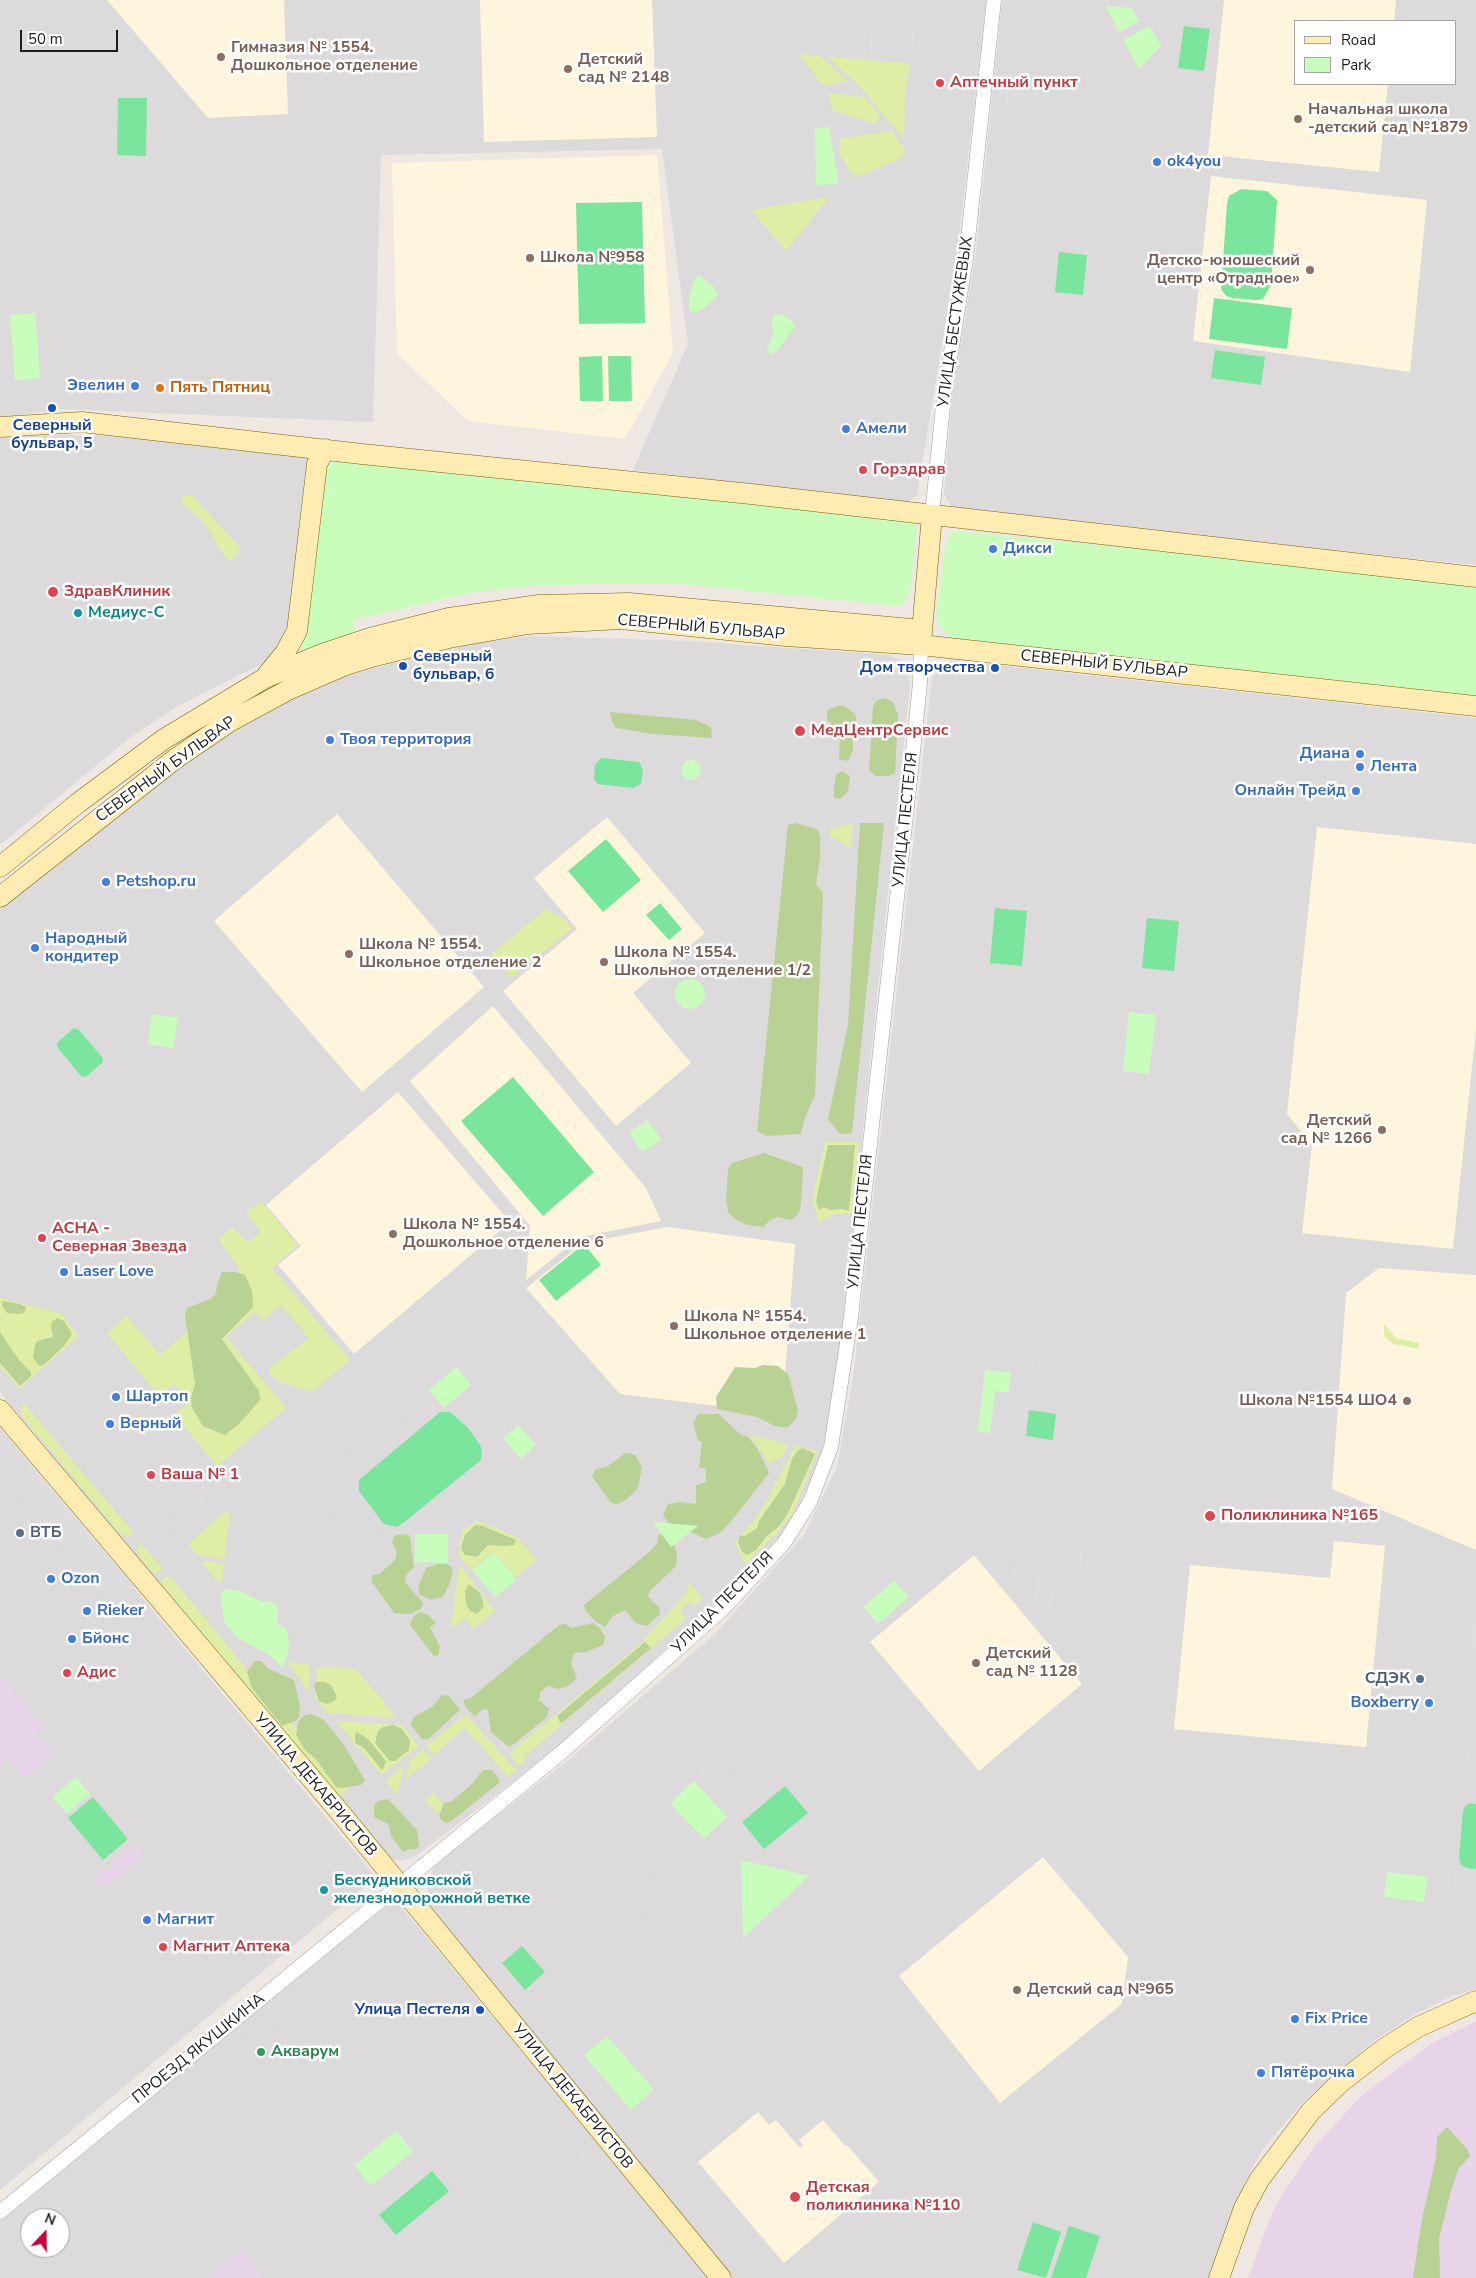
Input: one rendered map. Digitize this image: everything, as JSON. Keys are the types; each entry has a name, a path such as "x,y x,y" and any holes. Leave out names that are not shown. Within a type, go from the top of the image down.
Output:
{"main road":[{"path":"0,427 82,422 325,450 741,492 932,516 1476,577"},
{"path":"265,678 286,653 297,631 317,464 325,450"},
{"name":"УЛИЦА БЕСТУЖЕВЫХ","path":"921,637 932,516"},
{"name":"СЕВЕРНЫЙ БУЛЬВАР","path":"0,867 78,803 164,739 265,678 323,654 370,638 449,618 539,605 629,604 921,637 1476,706"},
{"name":"СЕВЕРНЫЙ БУЛЬВАР","path":"0,897 176,759 229,722 290,689 343,666 375,656 449,638 528,624 621,618 786,636 921,637"},
{"name":"УЛИЦА ДЕКАБРИСТОВ","path":"0,1410 342,1816 721,2278"},
{"path":"1219,2278 1244,2208 1259,2180 1311,2111 1340,2083 1385,2048 1418,2027 1476,2001"}],"street":[{"name":"УЛИЦА БЕСТУЖЕВЫХ","path":"932,516 944,396 966,258 994,0"},
{"name":"УЛИЦА ПЕСТЕЛЯ","path":"397,1885 534,1776 724,1608 784,1543 810,1502 822,1474 831,1447 836,1422 851,1317 912,761 920,683 921,637"},
{"name":"ПРОЕЗД ЯКУШКИНА","path":"0,2212 397,1885"}],"shaded area":[{"path":"0,0 986,0 958,247 917,495 905,504 633,470 688,344 662,149 381,155 373,422 60,409 0,418"},
{"name":"Гимназия № 1554. Дошкольное отделение","path":"107,0 284,0 288,114 208,118"},
{"name":"Детский сад № 2148","path":"480,0 652,0 657,137 484,142"},
{"path":"1002,0 1476,0 1476,565 954,510 944,495 952,397 976,253"},
{"name":"Начальная школа -детский сад №1879","path":"1224,0 1396,0 1394,20 1294,20 1294,85 1388,85 1379,172 1208,155"},
{"path":"891,21 916,32 911,56 871,55 869,49 871,32 880,25"},
{"path":"1006,90 1121,101 1120,116 1005,105"},
{"name":"Школа №958","path":"657,155 673,353 625,439 468,421 397,353 392,163"},
{"name":"Детско-юношеский центр «Отрадное»","path":"1211,176 1427,200 1410,372 1193,341"},
{"path":"58,435 120,436 286,454 315,450 310,472 305,472 298,534 297,572 289,629 269,660 176,707 131,737 0,845 0,437"},
{"path":"529,636 689,641 889,655 905,664 910,685 837,1376 821,1456 792,1522 770,1548 702,1616 557,1748 416,1856 403,1860 389,1860 0,1392 0,909 93,831 209,742 297,695 339,678 390,664 472,644"},
{"path":"951,660 1476,718 1476,1989 1452,1996 1412,2016 1375,2040 1302,2103 1263,2149 1249,2174 1237,2199 1209,2278 733,2278 434,1916 426,1884 436,1863 566,1762 715,1634 804,1535 837,1467 853,1378 932,677"},
{"name":"Школа № 1554. Школьное отделение 2","path":"337,814 484,987 362,1092 214,921"},
{"name":"Школа № 1554. Школьное отделение 1/2","path":"607,817 705,933 633,993 691,1063 616,1126 503,991 577,929 534,878"},
{"path":"1317,827 1476,844 1476,1028 1453,1249 1302,1233 1312,1145 1287,1114"},
{"path":"493,1006 646,1188 661,1221 580,1237 526,1280 530,1226 410,1081"},
{"name":"Школа № 1554. Дошкольное отделение 6","path":"398,1092 510,1222 354,1354 278,1265 301,1246 266,1205"},
{"name":"Школа № 1554. Школьное отделение 1","path":"667,1227 795,1244 782,1414 620,1394 526,1288 583,1243"},
{"name":"Школа №1554 ШО4","path":"1379,1268 1476,1275 1476,1550 1332,1489 1346,1293"},
{"path":"978,1353 1034,1359 1033,1372 977,1365"},
{"path":"1034,1371 1072,1376 1071,1388 1033,1384"},
{"path":"405,1406 410,1412 365,1450 360,1444"},
{"path":"0,1428 376,1877 0,2190"},
{"path":"359,1445 365,1451 352,1462 346,1456"},
{"path":"32,1467 135,1587 111,1606 10,1485"},
{"path":"202,1493 208,1499 163,1537 158,1530"},
{"path":"352,1502 385,1541 361,1560 329,1521"},
{"path":"1334,1541 1385,1546 1366,1747 1174,1729 1190,1565 1330,1578"},
{"path":"1026,1545 1083,1551 1081,1573 1056,1570 1052,1607 1034,1606 1037,1571 1021,1570 1020,1579 1011,1578 1013,1564 1024,1564"},
{"name":"Детский сад № 1128","path":"974,1555 1082,1684 979,1771 870,1642"},
{"path":"1476,1612 1476,1668 1471,1668"},
{"path":"0,1676 43,1727 35,1734 52,1754 25,1778 8,1758 0,1764"},
{"path":"1466,1726 1476,1726 1476,1759 1466,1759"},
{"path":"715,1756 747,1792 731,1807 698,1771"},
{"path":"135,1845 144,1855 103,1887 94,1878"},
{"path":"631,1853 717,1959 695,1976 609,1870"},
{"name":"Детский сад №965","path":"1043,1857 1128,1957 1122,2004 1000,2103 899,1976"},
{"path":"1454,1872 1476,1872 1476,1912 1464,1919 1457,1915"},
{"path":"389,1903 399,1904 709,2278 0,2278 0,2221"},
{"path":"289,2002 295,2010 239,2056 233,2048"},
{"path":"1476,2021 1476,2278 1248,2278 1272,2213 1283,2193 1316,2145 1361,2096 1432,2043"},
{"name":"Детская поликлиника №110","path":"758,2112 769,2125 776,2120 800,2148 803,2145 799,2140 823,2120 879,2182 784,2263 698,2162"},
{"path":"585,2149 694,2278 681,2278 578,2155"},
{"path":"242,2251 263,2278 209,2278"}],"green space":[{"path":"1106,6 1132,8 1139,21 1119,32"},
{"path":"1150,26 1161,46 1139,69 1123,40"},
{"path":"1184,26 1210,29 1204,71 1178,68"},
{"path":"799,54 820,56 847,81 823,86"},
{"path":"828,57 910,63 905,95 904,139 866,93"},
{"path":"828,93 864,97 880,115 876,124 832,110"},
{"path":"118,98 147,98 146,156 117,155"},
{"path":"829,127 839,184 816,185 815,128"},
{"path":"891,131 905,149 903,157 858,177 853,175 840,155 839,139"},
{"path":"1241,189 1267,191 1277,200 1271,285 1263,299 1232,298 1226,296 1221,289 1227,203 1229,196"},
{"path":"829,197 786,251 751,210"},
{"path":"642,202 645,323 579,324 576,203"},
{"path":"1059,252 1087,255 1083,295 1055,292"},
{"path":"699,275 714,287 718,295 708,305 695,313 689,311 689,297 695,278"},
{"path":"1214,298 1292,308 1287,349 1209,339"},
{"path":"35,313 40,378 15,380 10,315"},
{"path":"781,314 791,320 795,327 776,352 772,354 767,350 773,335 772,319 774,315"},
{"path":"1215,350 1265,357 1261,385 1211,378"},
{"path":"602,356 603,401 580,401 579,357"},
{"path":"608,356 631,356 632,401 609,401"},
{"path":"337,459 914,522 917,529 910,593 903,604 897,606 681,584 627,583 530,586 470,593 353,620 356,637 301,655 325,469"},
{"path":"192,495 241,549 232,560 225,557 205,524 182,503 181,496"},
{"path":"952,531 1476,581 1476,696 951,638 939,626 936,615 945,547"},
{"path":"885,698 893,702 898,715 895,773 888,776 876,776 869,771 873,706 877,700"},
{"path":"844,706 854,713 856,717 853,750 848,761 839,759 840,739 832,736 831,723 827,720 827,710"},
{"path":"610,712 696,720 711,727 712,738 653,734 616,728 612,722"},
{"path":"601,758 639,762 643,770 641,784 633,788 598,784 594,779 595,765"},
{"path":"691,760 698,763 701,770 698,777 691,780 684,777 681,770 684,763"},
{"path":"842,771 850,776 848,792 839,799 834,797 834,790 836,775"},
{"path":"796,823 817,829 820,835 820,857 816,885 823,892 815,1095 804,1120 801,1134 766,1136 757,1131 788,825"},
{"path":"853,823 851,848 830,836 830,829"},
{"path":"860,823 884,823 852,1133 846,1134 839,1133 828,1119 848,1025"},
{"path":"606,839 641,880 603,912 568,871"},
{"path":"660,903 682,929 669,940 646,915"},
{"path":"995,908 1027,911 1022,966 990,963"},
{"path":"546,909 564,919 573,928 511,978 491,954"},
{"path":"1147,918 1179,921 1174,971 1142,968"},
{"path":"690,979 701,983 705,994 701,1005 690,1009 679,1005 675,994 679,983"},
{"path":"1129,1012 1156,1015 1149,1074 1123,1071"},
{"path":"152,1014 178,1018 173,1048 148,1044"},
{"path":"74,1028 79,1030 102,1057 103,1062 86,1077 81,1076 58,1048 57,1043"},
{"path":"513,1077 594,1172 543,1216 461,1121"},
{"path":"648,1120 661,1140 642,1152 629,1132"},
{"path":"825,1142 859,1142 851,1214 833,1214 819,1222 812,1201"},
{"path":"828,1145 855,1145 849,1211 841,1209 831,1210 823,1207 819,1210 816,1201"},
{"path":"764,1153 803,1167 800,1210 797,1215 791,1220 778,1217 770,1220 763,1227 747,1225 735,1219 728,1212 726,1201 728,1170 732,1163"},
{"path":"261,1201 298,1245 272,1268 350,1360 312,1392 280,1382 269,1374 270,1368 309,1338 281,1305 262,1321 255,1312 226,1337 286,1408 217,1466 174,1415 189,1402 174,1384 159,1396 107,1333 127,1316 160,1355 239,1287 239,1268 218,1239 233,1227 247,1243 261,1232 246,1213"},
{"path":"584,1244 601,1265 556,1301 539,1280"},
{"path":"222,1272 236,1272 245,1275 252,1291 253,1307 222,1339 259,1391 260,1400 239,1424 225,1435 203,1426 192,1408 191,1398 195,1384 185,1315 187,1308 210,1299 216,1294"},
{"path":"0,1298 60,1313 79,1336 19,1389 0,1366"},
{"path":"2,1301 20,1304 26,1307 25,1311 18,1314 7,1313 2,1306"},
{"path":"57,1318 64,1321 72,1334 64,1346 47,1362 42,1366 38,1365 33,1357 35,1345 37,1341 53,1337 52,1322"},
{"path":"1384,1324 1396,1338 1419,1343 1419,1349 1393,1344 1384,1336"},
{"path":"0,1332 19,1360 31,1372 31,1376 20,1386 0,1363"},
{"path":"763,1365 778,1366 788,1374 798,1410 796,1419 787,1428 775,1426 757,1417 717,1409 716,1397 735,1367 755,1368"},
{"path":"457,1367 471,1385 444,1408 429,1390"},
{"path":"985,1370 1011,1373 1009,1392 995,1391 990,1433 978,1432"},
{"path":"24,1403 133,1534 125,1536 118,1531 23,1417 20,1411"},
{"path":"1029,1410 1056,1414 1053,1440 1026,1436"},
{"path":"440,1412 450,1412 468,1428 480,1445 482,1450 481,1460 398,1527 383,1523 359,1491 359,1480"},
{"path":"698,1414 719,1414 740,1434 748,1437 757,1448 769,1473 720,1533 706,1539 687,1530 671,1527 663,1515 668,1504 680,1502 696,1504 696,1485 706,1482 706,1469 699,1467 702,1442 698,1440 693,1423"},
{"path":"518,1425 536,1445 521,1459 503,1438"},
{"path":"749,1434 788,1445 783,1455 769,1464"},
{"path":"796,1445 818,1452 792,1514 778,1532 745,1564 735,1542 759,1514"},
{"path":"803,1448 815,1454 788,1513 780,1525 766,1537 756,1550 747,1555 742,1552 738,1542 740,1535 745,1536 757,1528 759,1521 785,1484 792,1459 798,1450"},
{"path":"624,1454 635,1455 642,1467 638,1488 626,1500 618,1504 611,1503 592,1476 595,1470 608,1466"},
{"path":"226,1511 230,1516 224,1560 196,1554 188,1544"},
{"path":"477,1521 517,1537 537,1560 516,1577 493,1551 472,1570 458,1554 462,1531"},
{"path":"653,1522 698,1526 671,1547"},
{"path":"475,1525 483,1526 516,1540 514,1545 488,1545 477,1557 465,1555 461,1549 465,1535"},
{"path":"403,1534 410,1537 414,1567 406,1575 405,1582 423,1603 421,1609 410,1614 394,1613 372,1582 372,1575 379,1574 395,1560 397,1552 392,1542 394,1536"},
{"path":"415,1534 448,1534 448,1563 415,1562"},
{"path":"659,1534 667,1536 673,1542 677,1553 676,1566 649,1592 648,1597 659,1607 660,1614 647,1626 636,1623 625,1610 613,1616 605,1627 595,1621 586,1611 584,1605 647,1554 657,1544"},
{"path":"140,1542 163,1569 155,1575 138,1555 137,1550"},
{"path":"494,1552 517,1580 495,1597 472,1570"},
{"path":"203,1561 224,1564 221,1585 202,1563"},
{"path":"438,1564 446,1564 453,1570 450,1583 443,1597 431,1600 420,1595 418,1587 426,1568"},
{"path":"459,1564 495,1611 473,1629 466,1618 451,1628"},
{"path":"169,1575 347,1790 339,1796 160,1582"},
{"path":"894,1581 909,1597 878,1624 863,1607"},
{"path":"689,1582 703,1598 695,1606 690,1601 680,1611 686,1618 524,1757 526,1760 519,1766 509,1754 640,1644 685,1595"},
{"path":"469,1584 480,1593 484,1606 477,1614 470,1611 466,1604 465,1591"},
{"path":"227,1589 240,1591 262,1602 270,1601 278,1606 278,1623 287,1630 289,1641 288,1653 283,1668 271,1656 237,1637 225,1624 220,1596 222,1591"},
{"path":"420,1612 428,1615 436,1623 430,1627 440,1647 438,1655 434,1656 410,1625 414,1616"},
{"path":"593,1623 600,1628 605,1637 603,1645 586,1652 574,1653 571,1664 577,1678 568,1686 559,1689 548,1686 540,1692 539,1700 549,1709 547,1717 514,1744 509,1747 491,1732 488,1710 483,1709 475,1716 468,1710 463,1701 471,1698 559,1625 565,1624 572,1628"},
{"path":"645,1642 651,1648 562,1723 559,1721 557,1716"},
{"path":"255,1661 261,1661 269,1669 294,1680 300,1706 299,1717 295,1721 282,1726 252,1688 247,1672"},
{"path":"287,1662 309,1665 309,1692"},
{"path":"317,1667 356,1669 397,1718 328,1713 315,1697"},
{"path":"316,1682 324,1682 331,1685 337,1697 334,1701 328,1704 319,1701 314,1686"},
{"path":"442,1695 449,1696 460,1710 428,1739 422,1739 411,1725 412,1720 415,1716 432,1707"},
{"path":"310,1714 323,1719 342,1742 365,1780 361,1785 343,1788 336,1787 315,1758 305,1750 296,1735 298,1723 303,1716"},
{"path":"466,1714 516,1770 508,1777 465,1728 434,1755 426,1746"},
{"path":"336,1721 402,1725 419,1746 381,1775"},
{"path":"393,1725 402,1729 410,1740 409,1750 395,1761 390,1761 375,1743 378,1731 383,1727"},
{"path":"357,1732 368,1739 386,1761 383,1769 364,1748 355,1743 355,1734"},
{"path":"423,1750 431,1759 405,1780 410,1760"},
{"path":"404,1765 397,1796 386,1781"},
{"path":"483,1770 492,1770 499,1779 499,1783 451,1821 446,1823 441,1820 439,1816 444,1803 452,1801 471,1785"},
{"path":"76,1777 90,1794 67,1814 53,1797"},
{"path":"694,1781 727,1817 704,1839 670,1803"},
{"path":"785,1786 808,1813 764,1849 742,1822"},
{"path":"433,1793 443,1804 438,1815 425,1800"},
{"path":"93,1797 128,1839 103,1860 68,1818"},
{"path":"388,1799 417,1830 419,1846 414,1850 410,1849 403,1852 391,1836 388,1824 374,1817 374,1806 378,1801"},
{"path":"1470,1803 1476,1804 1476,1869 1461,1865 1459,1858 1463,1811 1465,1806"},
{"path":"741,1860 809,1876 743,1938"},
{"path":"1387,1872 1428,1877 1424,1902 1384,1897"},
{"path":"522,1946 545,1972 525,1990 502,1963"},
{"path":"607,2036 654,2090 631,2110 584,2055"},
{"path":"1447,2127 1467,2149 1470,2156 1459,2168 1452,2187 1439,2239 1440,2278 1413,2278 1422,2219 1436,2158 1437,2137"},
{"path":"396,2131 413,2151 371,2186 354,2165"},
{"path":"432,2171 449,2191 396,2235 379,2215"},
{"path":"1033,2222 1061,2232 1046,2278 1017,2270"},
{"path":"1069,2226 1100,2236 1086,2278 1051,2278"}],"place":[{"name":"Гимназия № 1554. Дошкольное отделение","path":"221,57"},
{"name":"Детский сад № 2148","path":"568,69"},
{"name":"Аптечный пункт","path":"940,83"},
{"name":"Начальная школа -детский сад №1879","path":"1298,119"},
{"name":"ok4you","path":"1157,162"},
{"name":"Школа №958","path":"530,258"},
{"name":"Детско-юношеский центр «Отрадное»","path":"1310,270"},
{"name":"Эвелин","path":"135,386"},
{"name":"Пять Пятниц","path":"160,388"},
{"name":"Северный бульвар, 5","path":"52,408"},
{"name":"Амели","path":"846,429"},
{"name":"Горздрав","path":"863,470"},
{"name":"Дикси","path":"993,549"},
{"name":"ЗдравКлиник","path":"53,592"},
{"name":"Медиус-С","path":"78,613"},
{"name":"Северный бульвар, 6","path":"403,666"},
{"name":"Дом творчества","path":"995,668"},
{"name":"МедЦентрСервис","path":"800,731"},
{"name":"Твоя территория","path":"330,740"},
{"name":"Диана","path":"1360,754"},
{"name":"Лента","path":"1360,767"},
{"name":"Онлайн Трейд","path":"1356,791"},
{"name":"Petshop.ru","path":"106,882"},
{"name":"Народный кондитер","path":"35,948"},
{"name":"Школа № 1554. Школьное отделение 2","path":"349,954"},
{"name":"Школа № 1554. Школьное отделение 1/2","path":"604,962"},
{"name":"Детский сад № 1266","path":"1382,1130"},
{"name":"Школа № 1554. Дошкольное отделение 6","path":"393,1234"},
{"name":"АСНА - Северная Звезда","path":"42,1238"},
{"name":"Laser Love","path":"64,1272"},
{"name":"Школа № 1554. Школьное отделение 1","path":"674,1326"},
{"name":"Шартоп","path":"116,1397"},
{"name":"Школа №1554 ШО4","path":"1407,1401"},
{"name":"Верный","path":"110,1424"},
{"name":"Ваша № 1","path":"151,1475"},
{"name":"Поликлиника №165","path":"1210,1516"},
{"name":"ВТБ","path":"20,1533"},
{"name":"Ozon","path":"51,1579"},
{"name":"Rieker","path":"87,1611"},
{"name":"Бйонс","path":"72,1639"},
{"name":"Детский сад № 1128","path":"976,1663"},
{"name":"Адис","path":"67,1673"},
{"name":"СДЭК","path":"1420,1679"},
{"name":"Boxberry","path":"1429,1703"},
{"name":"Бескудниковской железнодорожной ветке","path":"324,1890"},
{"name":"Магнит","path":"147,1920"},
{"name":"Магнит Аптека","path":"163,1947"},
{"name":"Детский сад №965","path":"1017,1990"},
{"name":"Улица Пестеля","path":"480,2010"},
{"name":"Fix Price","path":"1295,2019"},
{"name":"Акварум","path":"261,2052"},
{"name":"Пятёрочка","path":"1261,2073"},
{"name":"Детская поликлиника №110","path":"795,2197"}]}
